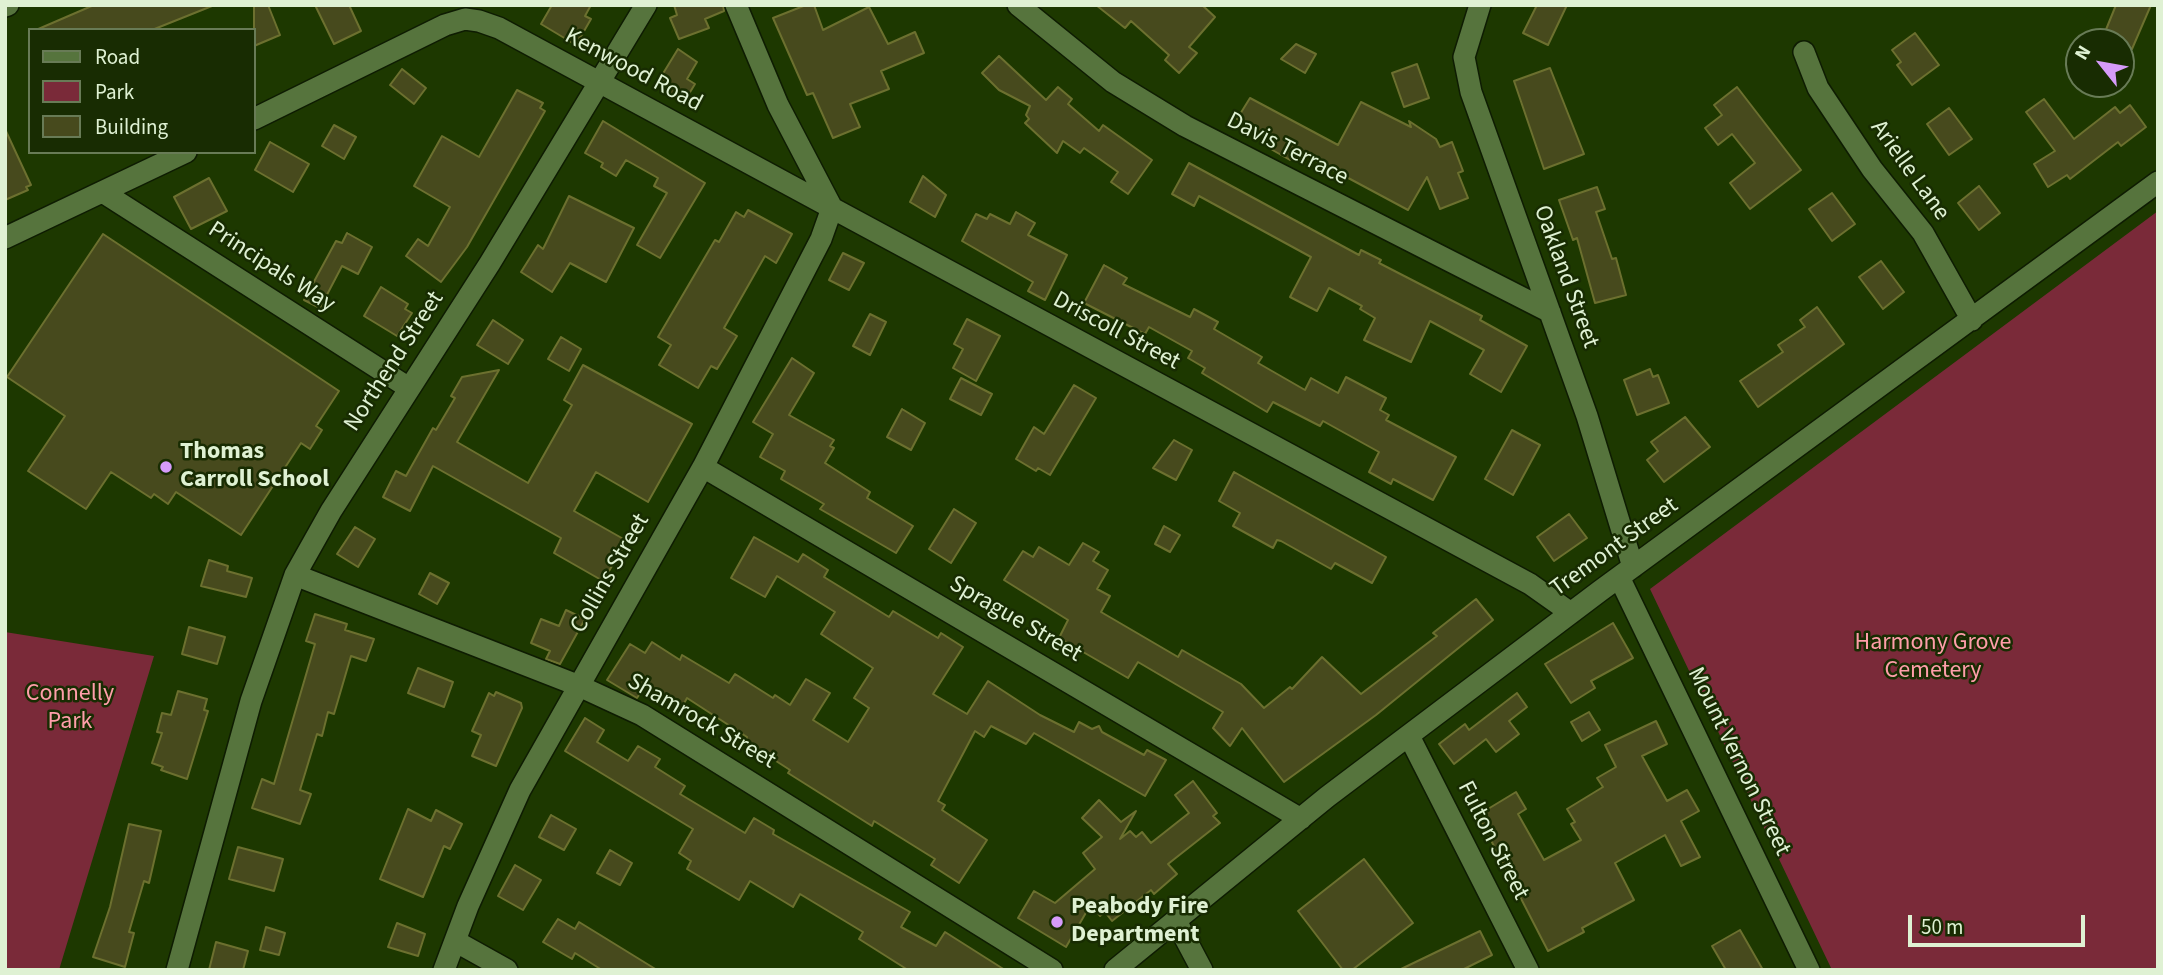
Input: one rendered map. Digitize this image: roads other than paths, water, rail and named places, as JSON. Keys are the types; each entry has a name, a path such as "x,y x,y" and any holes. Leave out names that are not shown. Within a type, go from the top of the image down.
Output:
{"street":[{"name":"Northend Street","path":"177,970 251,701 295,575 331,511 490,263 646,5"},
{"path":"736,5 778,105 832,208"},
{"name":"Davis Terrace","path":"1018,5 1113,82 1185,126 1550,312"},
{"name":"Oakland Street","path":"1480,5 1464,57 1471,92 1587,416 1626,572"},
{"name":"Kenwood Road","path":"256,118 445,25 465,19 499,28 832,208"},
{"name":"Arielle Lane","path":"1804,52 1818,88 1872,169 1923,233 1972,320"},
{"path":"5,238 182,154"},
{"name":"Tremont Street","path":"1115,970 1301,819 1571,613 2158,183"},
{"name":"Principals Way","path":"104,193 409,388"},
{"name":"Collins Street","path":"444,970 520,790 577,685 703,467 821,239 832,208"},
{"name":"Driscoll Street","path":"832,208 1530,584 1571,613"},
{"name":"Sprague Street","path":"703,467 1301,819"},
{"name":"Mount Vernon Street","path":"1626,572 1810,970"},
{"name":"Shamrock Street","path":"295,575 577,685 680,737 1052,970"},
{"name":"Fulton Street","path":"1409,736 1528,970"},
{"path":"1176,921 1202,970"},
{"path":"455,941 507,970"}],"place":[{"name":"Thomas Carroll School","path":"166,467"},
{"name":"Peabody Fire Department","path":"1057,922"}],"park label":[{"name":"Harmony Grove Cemetery","path":"1933,658"},
{"name":"Connelly Park","path":"70,709"}]}
